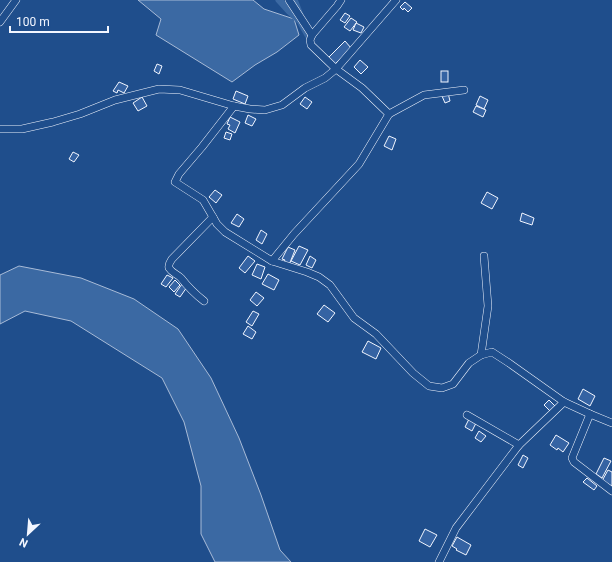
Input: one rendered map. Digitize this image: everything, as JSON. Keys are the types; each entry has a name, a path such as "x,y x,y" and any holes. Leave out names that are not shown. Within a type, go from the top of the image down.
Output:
{"street":[{"path":"0,22 16,0"},
{"path":"289,0 312,35"},
{"path":"341,0 312,35 310,40 311,45 336,69 362,88 389,114"},
{"path":"0,130 22,129 53,122 80,114 115,100 159,89 180,90 234,106 250,109 265,110 282,105 305,88 325,78 336,69 396,0"},
{"path":"272,260 359,164 389,114 424,95 464,90"},
{"path":"234,106 202,148 179,174 175,182 203,200 212,217 225,232 272,260 313,274 330,285 354,318 376,334 412,373 430,386 442,388 453,384 469,363 481,355 492,352 509,362 564,402 612,423"},
{"path":"204,300 195,294 173,272 169,264 212,217"},
{"path":"481,355 488,306 484,256"},
{"path":"439,562 456,528 519,444 564,402"},
{"path":"590,414 572,458 574,462 612,491"},
{"path":"467,415 519,444"}],"water":[{"path":"138,0 253,0 264,9 294,19 299,35 277,52 255,65 232,82 156,35 161,19"},
{"path":"19,266 81,278 134,299 178,329 211,378 239,438 280,550 291,562 215,562 201,534 201,486 184,422 162,378 71,321 25,311 0,324 0,275"}],"building":[{"path":"405,2 412,8 408,12 404,8 403,10 400,7"},
{"path":"345,13 350,16 345,23 340,20"},
{"path":"351,18 357,22 350,31 344,27"},
{"path":"356,23 364,27 361,33 353,30"},
{"path":"345,41 351,48 333,66 326,60"},
{"path":"360,60 368,67 361,74 354,67"},
{"path":"157,64 162,66 159,74 154,71"},
{"path":"441,71 448,71 448,82 441,82"},
{"path":"119,82 128,86 124,93 118,90 117,93 113,91"},
{"path":"236,91 248,96 245,104 233,99"},
{"path":"448,93 450,101 445,103 442,96"},
{"path":"480,96 488,100 484,109 476,105"},
{"path":"142,97 147,106 138,111 133,103"},
{"path":"305,97 312,102 307,109 300,104"},
{"path":"476,106 486,110 483,117 473,112"},
{"path":"248,115 256,119 252,126 245,123"},
{"path":"230,117 240,122 235,133 228,129 230,125 227,124"},
{"path":"226,132 232,134 230,140 224,138"},
{"path":"389,136 396,139 392,150 384,146"},
{"path":"73,152 79,155 74,162 69,159"},
{"path":"215,190 222,195 216,203 209,197"},
{"path":"487,192 498,198 492,209 481,203"},
{"path":"522,213 534,218 532,225 520,221"},
{"path":"237,214 244,219 239,227 231,223"},
{"path":"261,230 267,234 262,244 256,240"},
{"path":"299,246 308,250 300,265 291,261"},
{"path":"288,247 295,250 289,265 282,259"},
{"path":"248,256 255,261 245,273 239,268"},
{"path":"310,256 316,260 312,268 306,265"},
{"path":"257,264 265,267 261,279 252,275"},
{"path":"268,274 279,280 274,290 262,284"},
{"path":"167,275 173,278 166,287 161,284"},
{"path":"175,280 180,285 174,292 169,287"},
{"path":"182,284 187,287 180,297 175,294"},
{"path":"256,292 264,298 257,306 250,300"},
{"path":"324,305 335,313 328,322 317,314"},
{"path":"253,311 259,314 252,326 246,322"},
{"path":"248,326 256,332 252,339 243,334"},
{"path":"368,341 381,348 376,359 362,352"},
{"path":"583,389 595,396 590,406 578,399"},
{"path":"549,400 555,406 550,411 544,405"},
{"path":"469,419 476,423 472,431 465,427"},
{"path":"479,431 486,436 481,442 475,438"},
{"path":"556,435 569,443 563,452 550,445"},
{"path":"523,455 528,458 523,468 518,465"},
{"path":"604,458 611,461 602,478 596,474"},
{"path":"608,470 612,472 612,486 602,481"},
{"path":"587,478 597,486 594,490 583,482"},
{"path":"425,529 437,535 430,547 419,541"},
{"path":"457,537 471,545 466,555 456,550 457,549 452,546"}],"waterway":[{"path":"279,0 300,21 308,35 305,26"},
{"path":"295,2 300,15"}]}
